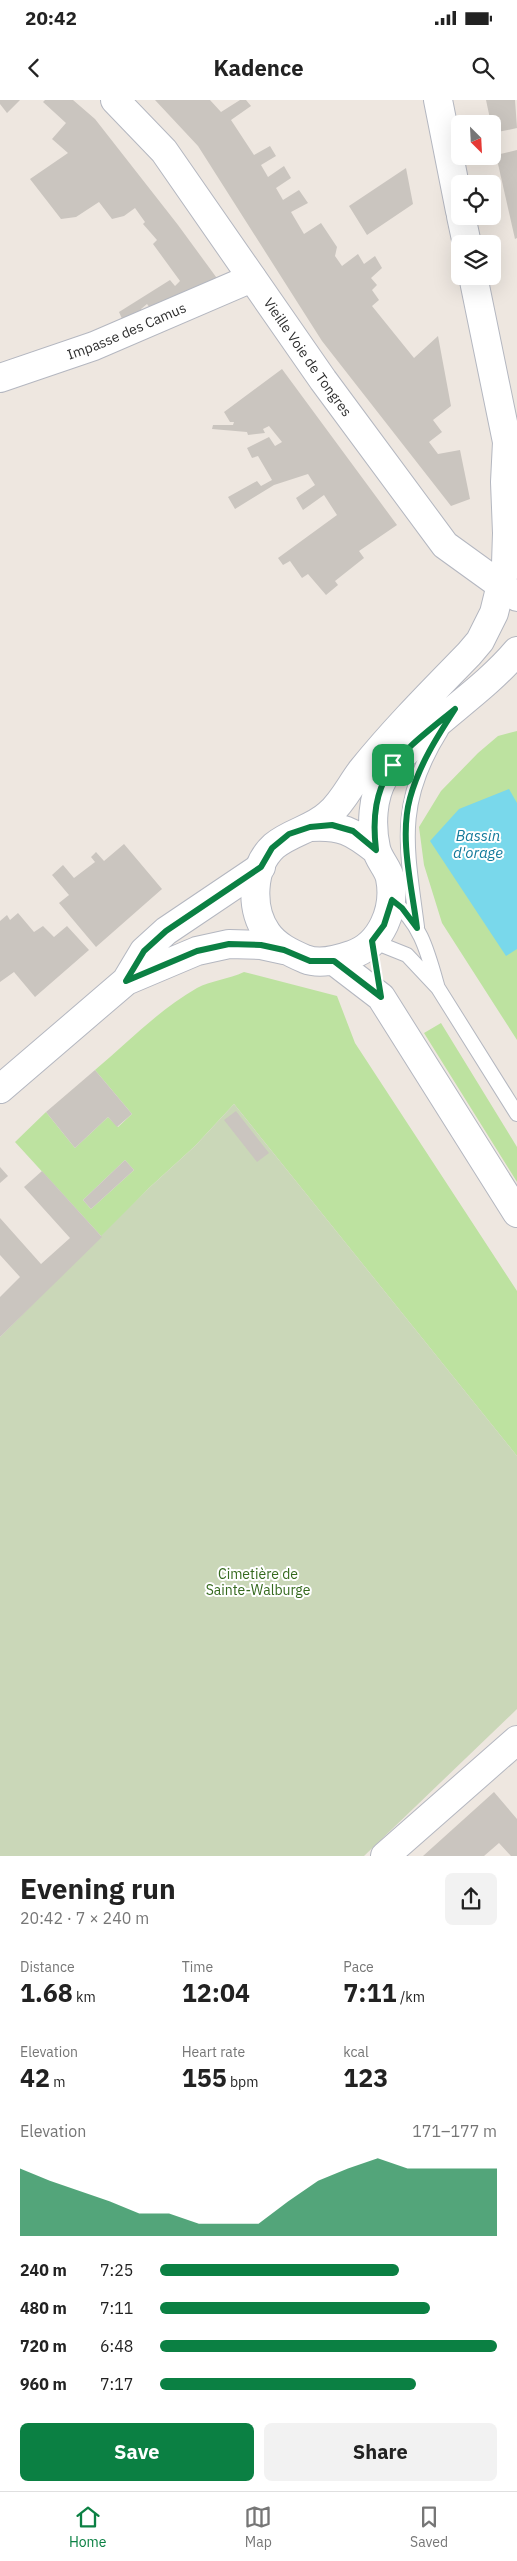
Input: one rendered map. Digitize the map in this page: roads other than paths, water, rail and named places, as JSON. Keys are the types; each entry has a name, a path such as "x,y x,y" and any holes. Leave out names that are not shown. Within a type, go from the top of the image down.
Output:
{"main road":[{"name":"Vieille Voie de Tongres","path":"116,100 164,150 323,380 445,545 512,576"},
{"path":"438,100 453,175"},
{"name":"Impasse des Camus","path":"0,378 94,346 252,278"},
{"path":"310,827 329,815 361,771 480,640 512,576 512,452 508,406 475,285"},
{"path":"376,850 374,808 384,777 423,735 506,671 517,651"},
{"path":"0,1090 126,981 197,951 229,944 261,945 284,950 310,961 334,961 356,954 372,941 384,925 392,900 390,876 376,850 353,831 332,825 310,827 289,834 272,848 261,867 255,888 257,909 267,933 284,950"},
{"path":"126,981 144,951 166,931 261,867"},
{"path":"372,941 381,997"},
{"path":"334,961 381,997 517,1213"},
{"path":"385,1856 517,1740"}],"lane":[{"path":"438,988 417,928 407,843 410,800 432,745 455,709"},
{"path":"392,900 402,908 417,928"},
{"path":"372,941 407,955 438,988 517,1114"}],"water":[{"name":"Bassin d'orage","path":"509,789 517,803 517,949 506,956 430,841 459,809"}],"park label":[{"name":"Cimetière de Sainte-Walburge","path":"258,1582"}]}
